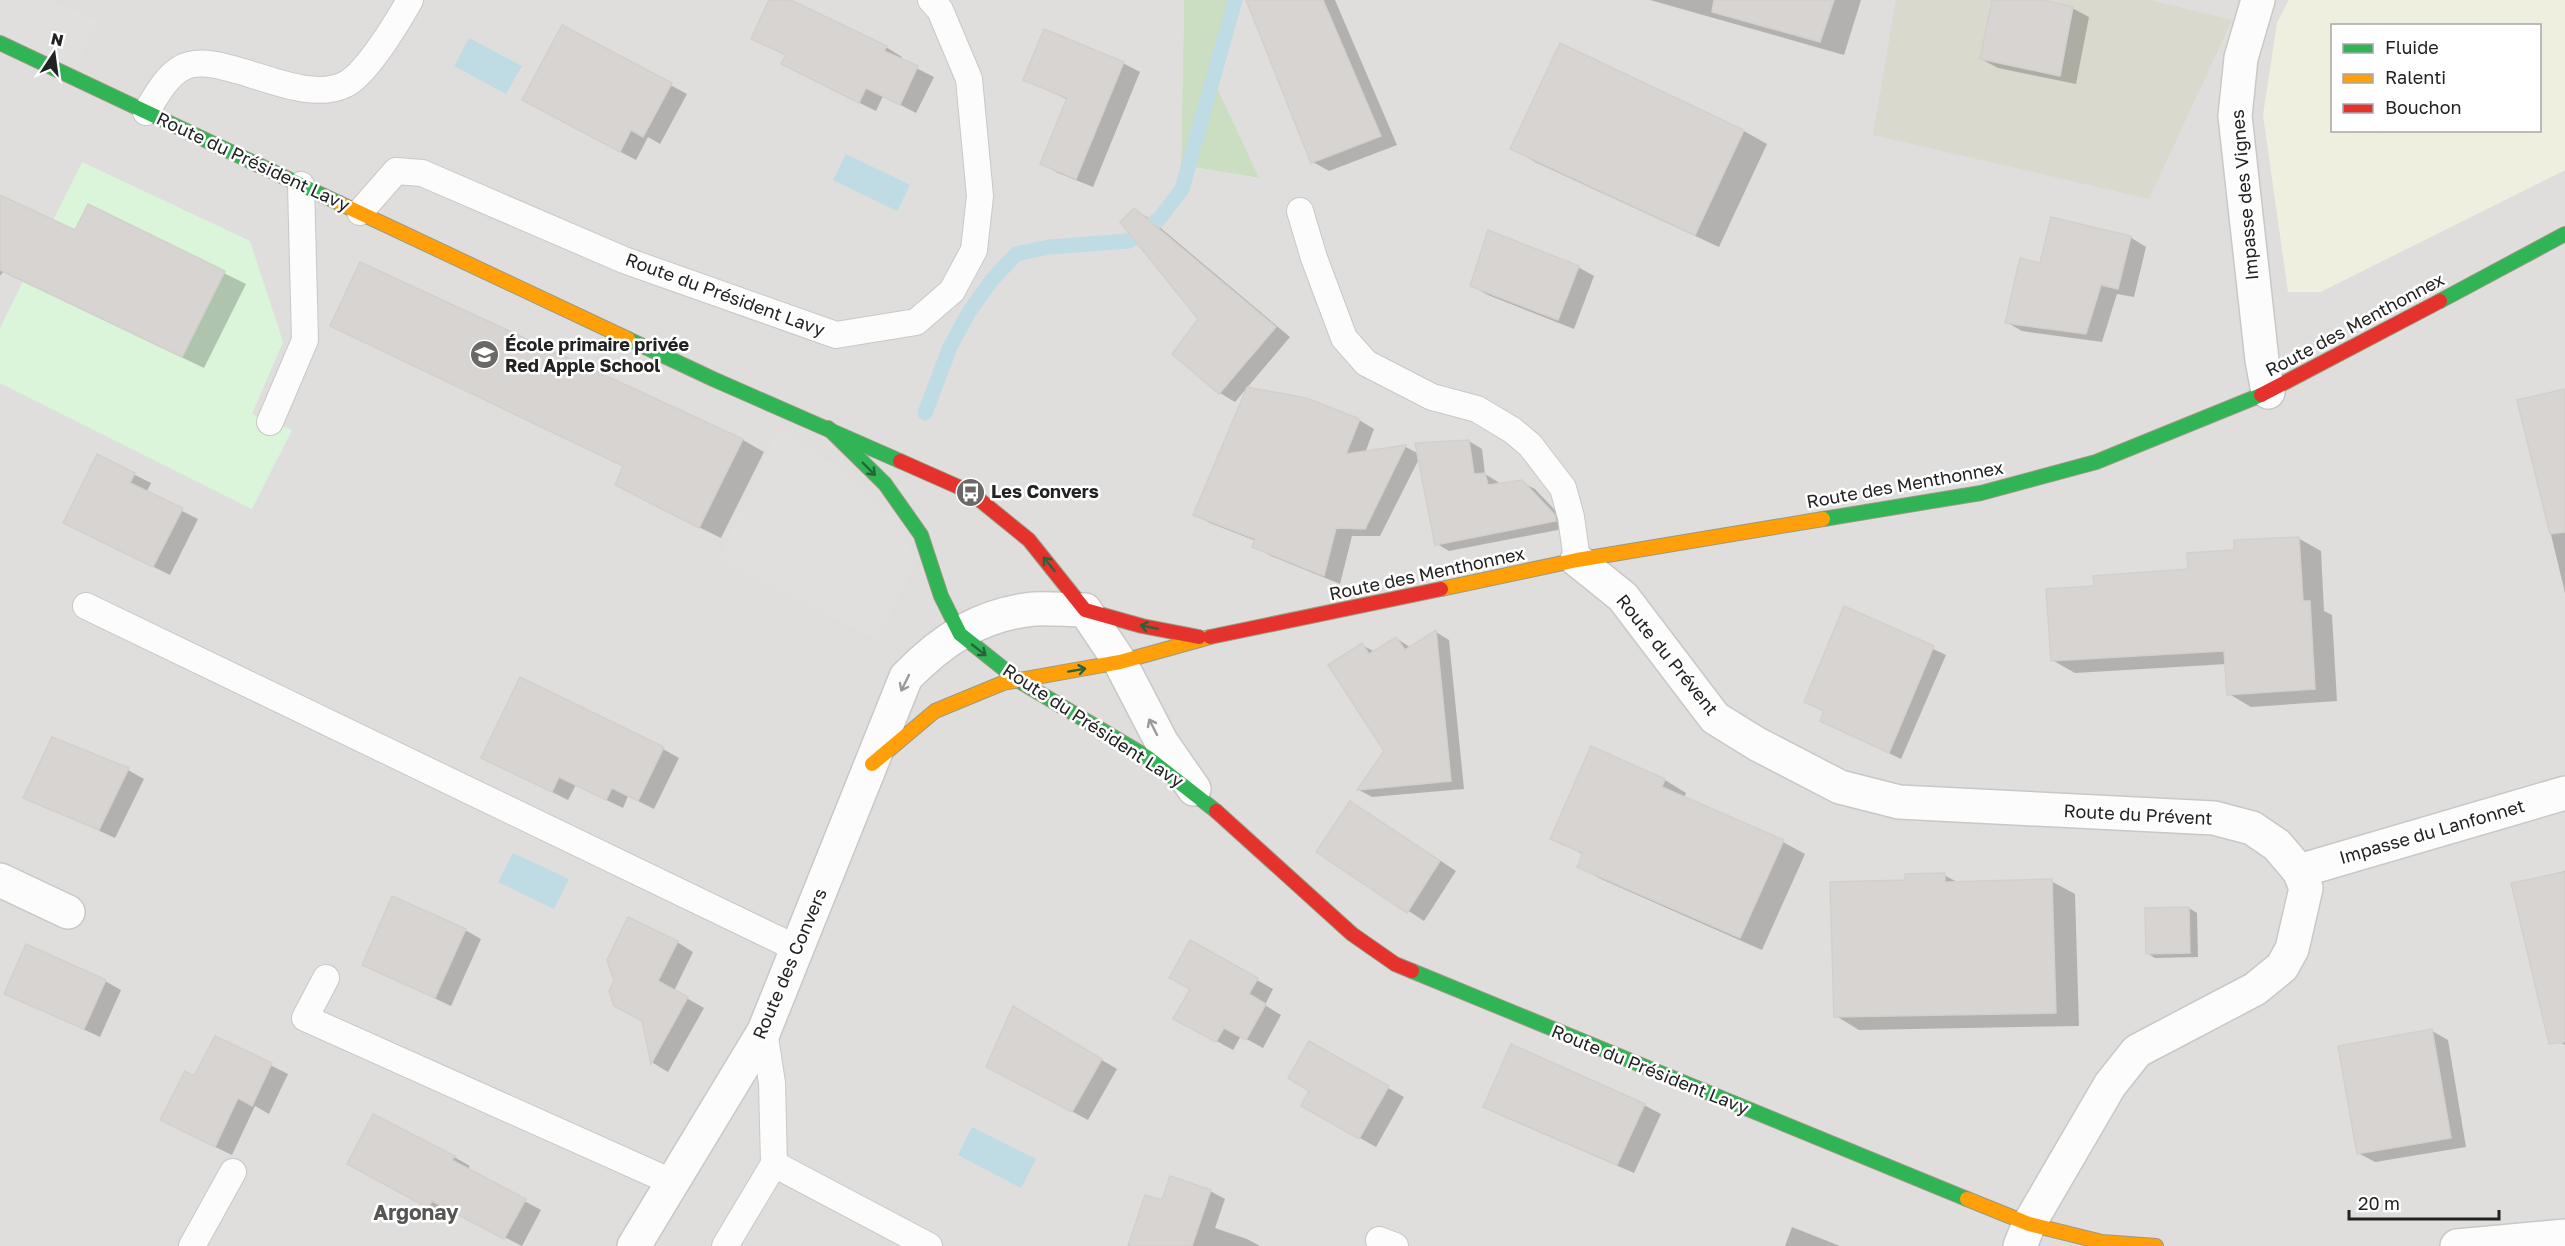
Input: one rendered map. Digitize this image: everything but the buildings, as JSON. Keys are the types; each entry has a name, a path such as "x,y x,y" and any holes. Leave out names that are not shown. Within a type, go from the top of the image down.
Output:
{"street":[{"name":"Impasse des Vignes","path":"2257,0 2241,58 2235,116 2262,360 2268,392"},
{"name":"Route du Président Lavy","path":"0,43 713,379 970,492 1029,540 1085,610 1120,662 1161,743 1197,794"},
{"name":"Route des Menthonnex","path":"1019,681 1120,662 1207,638 1577,560 1981,493 2096,462 2268,392 2565,234"},
{"name":"Route du Président Lavy","path":"828,428 885,484 921,535 941,596 960,634 1019,681 1147,758 1197,794 1352,933 1395,964 2024,1235 2156,1246"},
{"name":"Route du Prévent","path":"1577,560 1623,597 1714,718 1757,744 1840,787 1899,802 2214,818 2252,828 2277,845 2299,871"},
{"name":"Route des Convers","path":"634,1246 765,1031 906,677 929,654 977,622 1033,609 1085,610"},
{"name":"Route des Menthonnex","path":"1085,610 1142,626 1207,638"},
{"name":"Route des Convers","path":"872,764 935,711 1003,683 1019,681"},
{"name":"Impasse du Lanfonnet","path":"2299,871 2565,792"},
{"path":"2024,1235 2110,1085 2137,1051 2255,988 2282,967 2292,949 2306,888 2299,871"},
{"path":"0,880 68,912"},
{"path":"2457,1246 2565,1236"}],"lane":[{"name":"Route du Président Lavy","path":"146,112 162,88 180,68 201,63 279,84 322,90 345,84 361,71 410,0"},
{"name":"Route du Président Lavy","path":"360,212 396,171 422,173 624,260 836,335 916,322 951,291 974,250 980,196 969,80 940,10 931,0"},
{"path":"270,422 305,340 301,185"},
{"path":"1300,212 1314,258 1344,338 1366,363 1432,397 1477,409 1512,430 1530,445 1563,488 1571,517 1577,560"},
{"path":"86,606 798,949"},
{"path":"326,978 305,1018 674,1183"},
{"path":"725,1246 774,1164 772,1083 765,1031"},
{"path":"774,1164 929,1246"},
{"path":"192,1246 233,1172"}],"shaded area":[{"path":"0,0 1184,0 1181,165 1258,178 1213,79 1235,0 2289,0 2277,23 2320,292 2565,170 2565,1246 0,1246"},
{"path":"0,0 52,0 98,22 72,77 0,43"},
{"path":"1896,0 2150,0 2232,20 2149,199 1873,135"},
{"path":"778,429 847,472 896,521 916,565 876,640 720,559"}],"green space":[{"path":"1184,0 1235,0 1213,79 1259,178 1181,165"},
{"path":"2289,0 2565,0 2565,170 2320,292 2288,292 2263,115 2277,23"},
{"path":"82,162 250,241 283,342 252,414 292,430 252,509 0,383 0,328"}],"water":[{"path":"469,38 522,66 506,94 454,66"},
{"path":"846,154 910,185 897,211 833,180"},
{"path":"513,853 569,879 554,909 498,882"},
{"path":"972,1127 1036,1159 1021,1188 958,1155"}],"waterway":[{"path":"925,413 950,347 969,312 991,281 1016,254 1049,247 1129,241 1159,219 1182,189 1235,0"}],"traffic: fast":[{"path":"0,43 339,203"},
{"path":"2440,301 2565,234"},
{"path":"628,339 900,461"},
{"path":"1823,519 1981,493 2096,462 2261,395"},
{"path":"828,428 885,484 921,535 941,596 960,634 1019,681 1147,757 1216,811"},
{"path":"1412,971 1967,1199"}],"traffic: slow":[{"path":"339,203 628,339"},
{"path":"1441,589 1577,560 1823,519"},
{"path":"872,764 935,711 1003,683 1120,662 1210,637"},
{"path":"1967,1199 2029,1224 2102,1242 2156,1246"}],"traffic: jam":[{"path":"2261,395 2440,301"},
{"path":"900,461 970,492 1029,540 1085,610 1142,626 1199,637"},
{"path":"1210,637 1441,589"},
{"path":"1216,811 1352,934 1395,964 1412,971"}],"place":[{"name":"École primaire privée Red Apple School","path":"484,355"},
{"name":"Les Convers","path":"970,492"}],"district":[{"name":"Argonay","path":"416,1213"}]}
